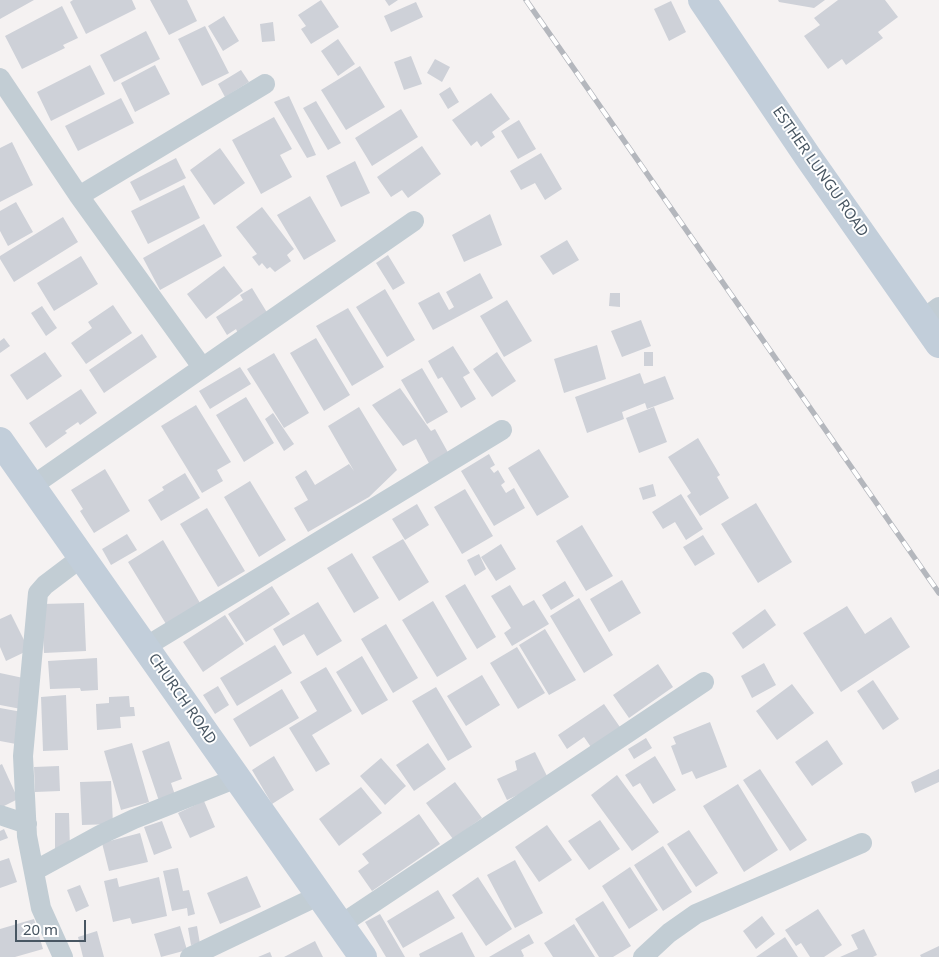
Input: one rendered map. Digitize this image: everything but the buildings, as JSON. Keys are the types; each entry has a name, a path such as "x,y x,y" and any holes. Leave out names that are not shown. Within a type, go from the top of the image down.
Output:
{"street":[{"name":"ESTHER LUNGU ROAD","path":"702,0 802,148 931,313 939,344"},
{"path":"0,78 78,196 202,367"},
{"path":"78,196 265,84"},
{"path":"32,486 414,221"},
{"path":"145,647 502,430"},
{"name":"CHURCH ROAD","path":"0,441 363,957"},
{"path":"63,957 41,908 27,836 22,756 38,593 45,585 82,557"},
{"path":"340,925 704,682"},
{"path":"34,871 134,819 237,778"},
{"path":"0,815 27,824"},
{"path":"642,957 669,933 696,914 862,843"},
{"path":"190,957 320,895"}],"railway":[{"path":"526,0 939,593"}]}
